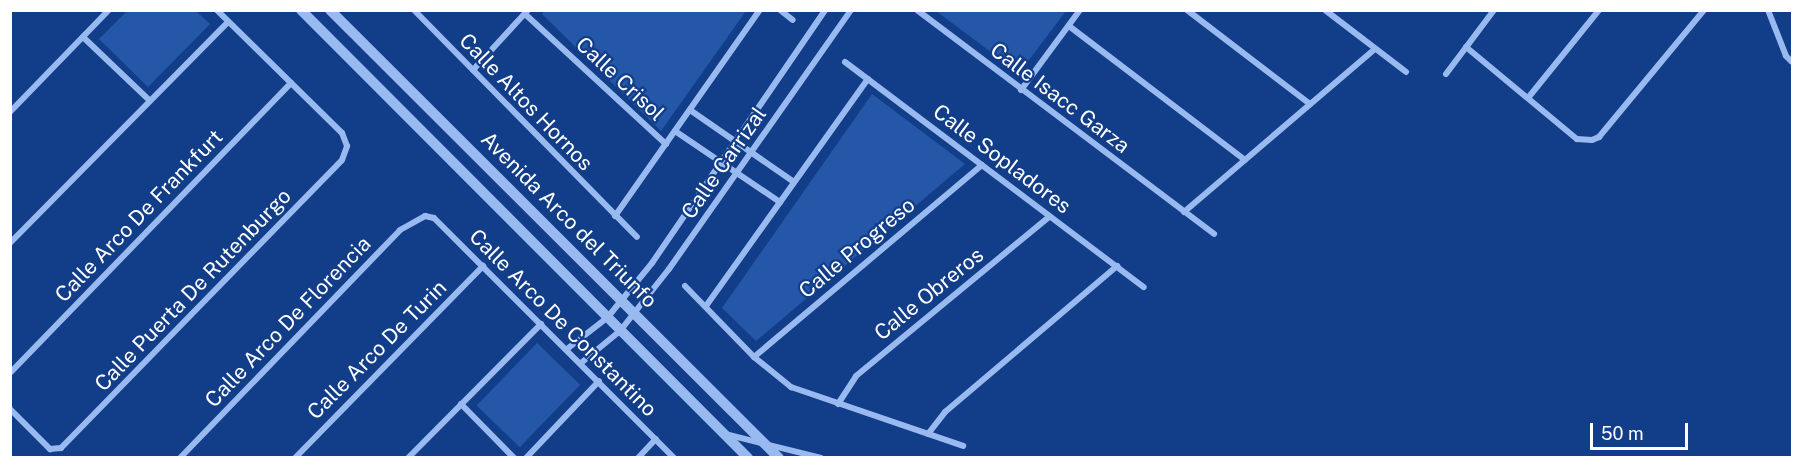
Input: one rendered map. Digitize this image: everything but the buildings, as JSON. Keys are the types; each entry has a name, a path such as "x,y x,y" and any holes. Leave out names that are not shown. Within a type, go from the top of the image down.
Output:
{"street":[{"path":"10,112 109,10"},
{"path":"217,10 291,83"},
{"name":"Avenida Arco del Triunfo","path":"301,10 748,458"},
{"name":"Avenida Arco del Triunfo","path":"330,10 779,458"},
{"path":"615,216 760,10"},
{"path":"780,10 793,20"},
{"name":"Calle Carrizal","path":"567,349 606,318 623,300 825,10"},
{"name":"Calle Carrizal","path":"581,363 620,331 635,312 737,173 851,10"},
{"name":"Calle Isacc Garza","path":"917,10 1214,234"},
{"path":"1021,90 1080,10"},
{"path":"1187,10 1310,104"},
{"path":"1325,10 1406,72"},
{"path":"1446,74 1494,10"},
{"path":"1528,98 1599,10"},
{"path":"1466,47 1577,139 1599,137 1704,10"},
{"path":"1768,10 1786,56 1792,62"},
{"name":"Calle Altos Hornos","path":"415,11 637,237"},
{"path":"473,70 526,12"},
{"name":"Calle Crisol","path":"526,12 666,144"},
{"path":"10,243 148,99 228,22"},
{"path":"1069,26 1245,160"},
{"path":"83,37 148,99"},
{"path":"1184,212 1375,49"},
{"name":"Calle Sopladores","path":"845,62 1144,287"},
{"path":"706,306 868,79"},
{"name":"Calle Puerta De Rutenburgo","path":"10,409 50,449 61,448 346,153 342,133 291,83"},
{"name":"Calle Arco De Frankfurt","path":"10,373 291,83"},
{"path":"690,110 794,182"},
{"path":"675,131 780,202"},
{"name":"Calle Progreso","path":"754,357 982,165"},
{"name":"Calle Arco De Constantino","path":"425,216 434,218 674,458"},
{"name":"Calle Arco De Florencia","path":"180,458 400,230 425,216"},
{"name":"Calle Obreros","path":"838,404 856,376 1050,216"},
{"name":"Calle Arco De Turin","path":"295,458 483,266"},
{"path":"928,434 945,412 1117,266"},
{"path":"685,286 754,357 791,387 963,446"},
{"path":"408,458 541,324"},
{"path":"526,458 599,381"},
{"path":"460,404 514,458"},
{"path":"724,434 821,458"},
{"path":"638,458 656,439"}],"shaded area":[{"path":"128,10 196,11 210,24 148,87 99,39"},
{"path":"545,10 746,11 661,131 542,14"},
{"path":"936,11 1066,11 1019,73"},
{"path":"872,94 965,164 756,341 722,308"},
{"path":"537,343 580,385 520,447 477,406"}]}
